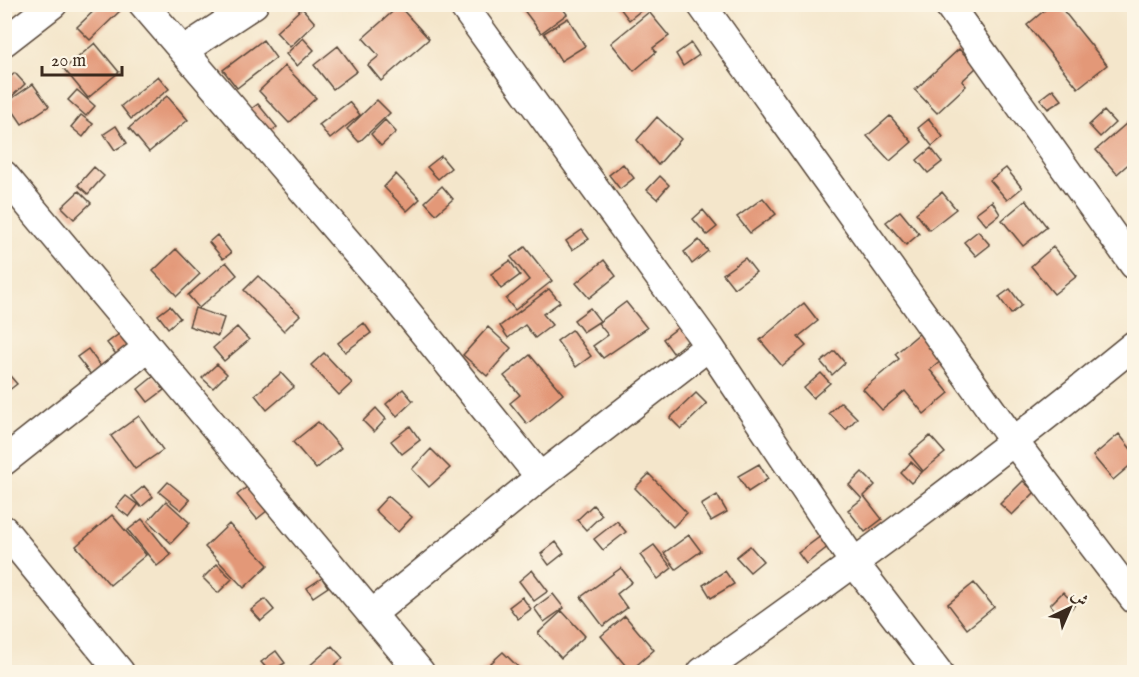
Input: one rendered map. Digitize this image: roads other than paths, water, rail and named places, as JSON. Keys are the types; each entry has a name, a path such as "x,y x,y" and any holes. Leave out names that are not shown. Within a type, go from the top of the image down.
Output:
{"street":[{"path":"4,42 53,4"},
{"path":"143,4 399,302 540,477"},
{"path":"184,50 254,4"},
{"path":"462,4 709,346 855,564 938,672"},
{"path":"701,4 1016,443 1134,599"},
{"path":"948,4 1134,265"},
{"path":"4,175 147,348 373,613 420,672"},
{"path":"702,672 855,564 1016,443 1134,345"},
{"path":"373,613 540,477 709,346"},
{"path":"4,461 147,348"},
{"path":"4,530 120,672"}]}
